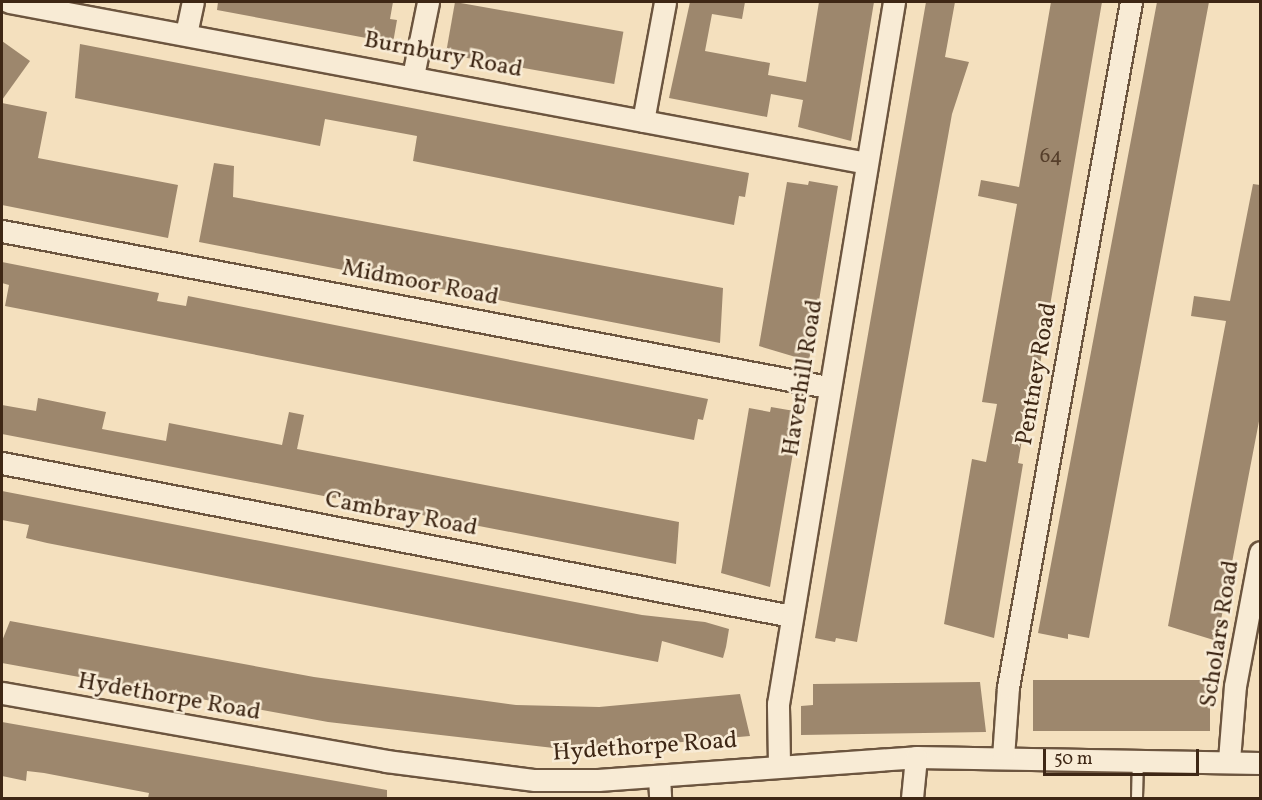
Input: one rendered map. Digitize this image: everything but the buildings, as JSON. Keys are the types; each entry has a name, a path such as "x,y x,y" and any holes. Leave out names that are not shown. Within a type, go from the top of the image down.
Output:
{"street":[{"name":"Burnbury Road","path":"9,2 867,163"},
{"path":"186,34 193,2"},
{"path":"413,76 428,2"},
{"path":"644,121 665,2"},
{"name":"Haverhill Road","path":"779,764 777,712 791,616 894,2"},
{"name":"Pentney Road","path":"1004,757 1008,687 1131,2"},
{"name":"Midmoor Road","path":"2,231 828,387"},
{"name":"Cambray Road","path":"2,464 791,616"},
{"name":"Scholars Road","path":"1229,760 1235,686 1260,552"},
{"name":"Hydethorpe Road","path":"2,693 495,775 566,781 658,777 779,764 916,757 1138,758 1260,763"},
{"path":"912,798 916,757"},
{"path":"658,777 660,798"}],"lane":[{"path":"1137,798 1138,758"}]}
